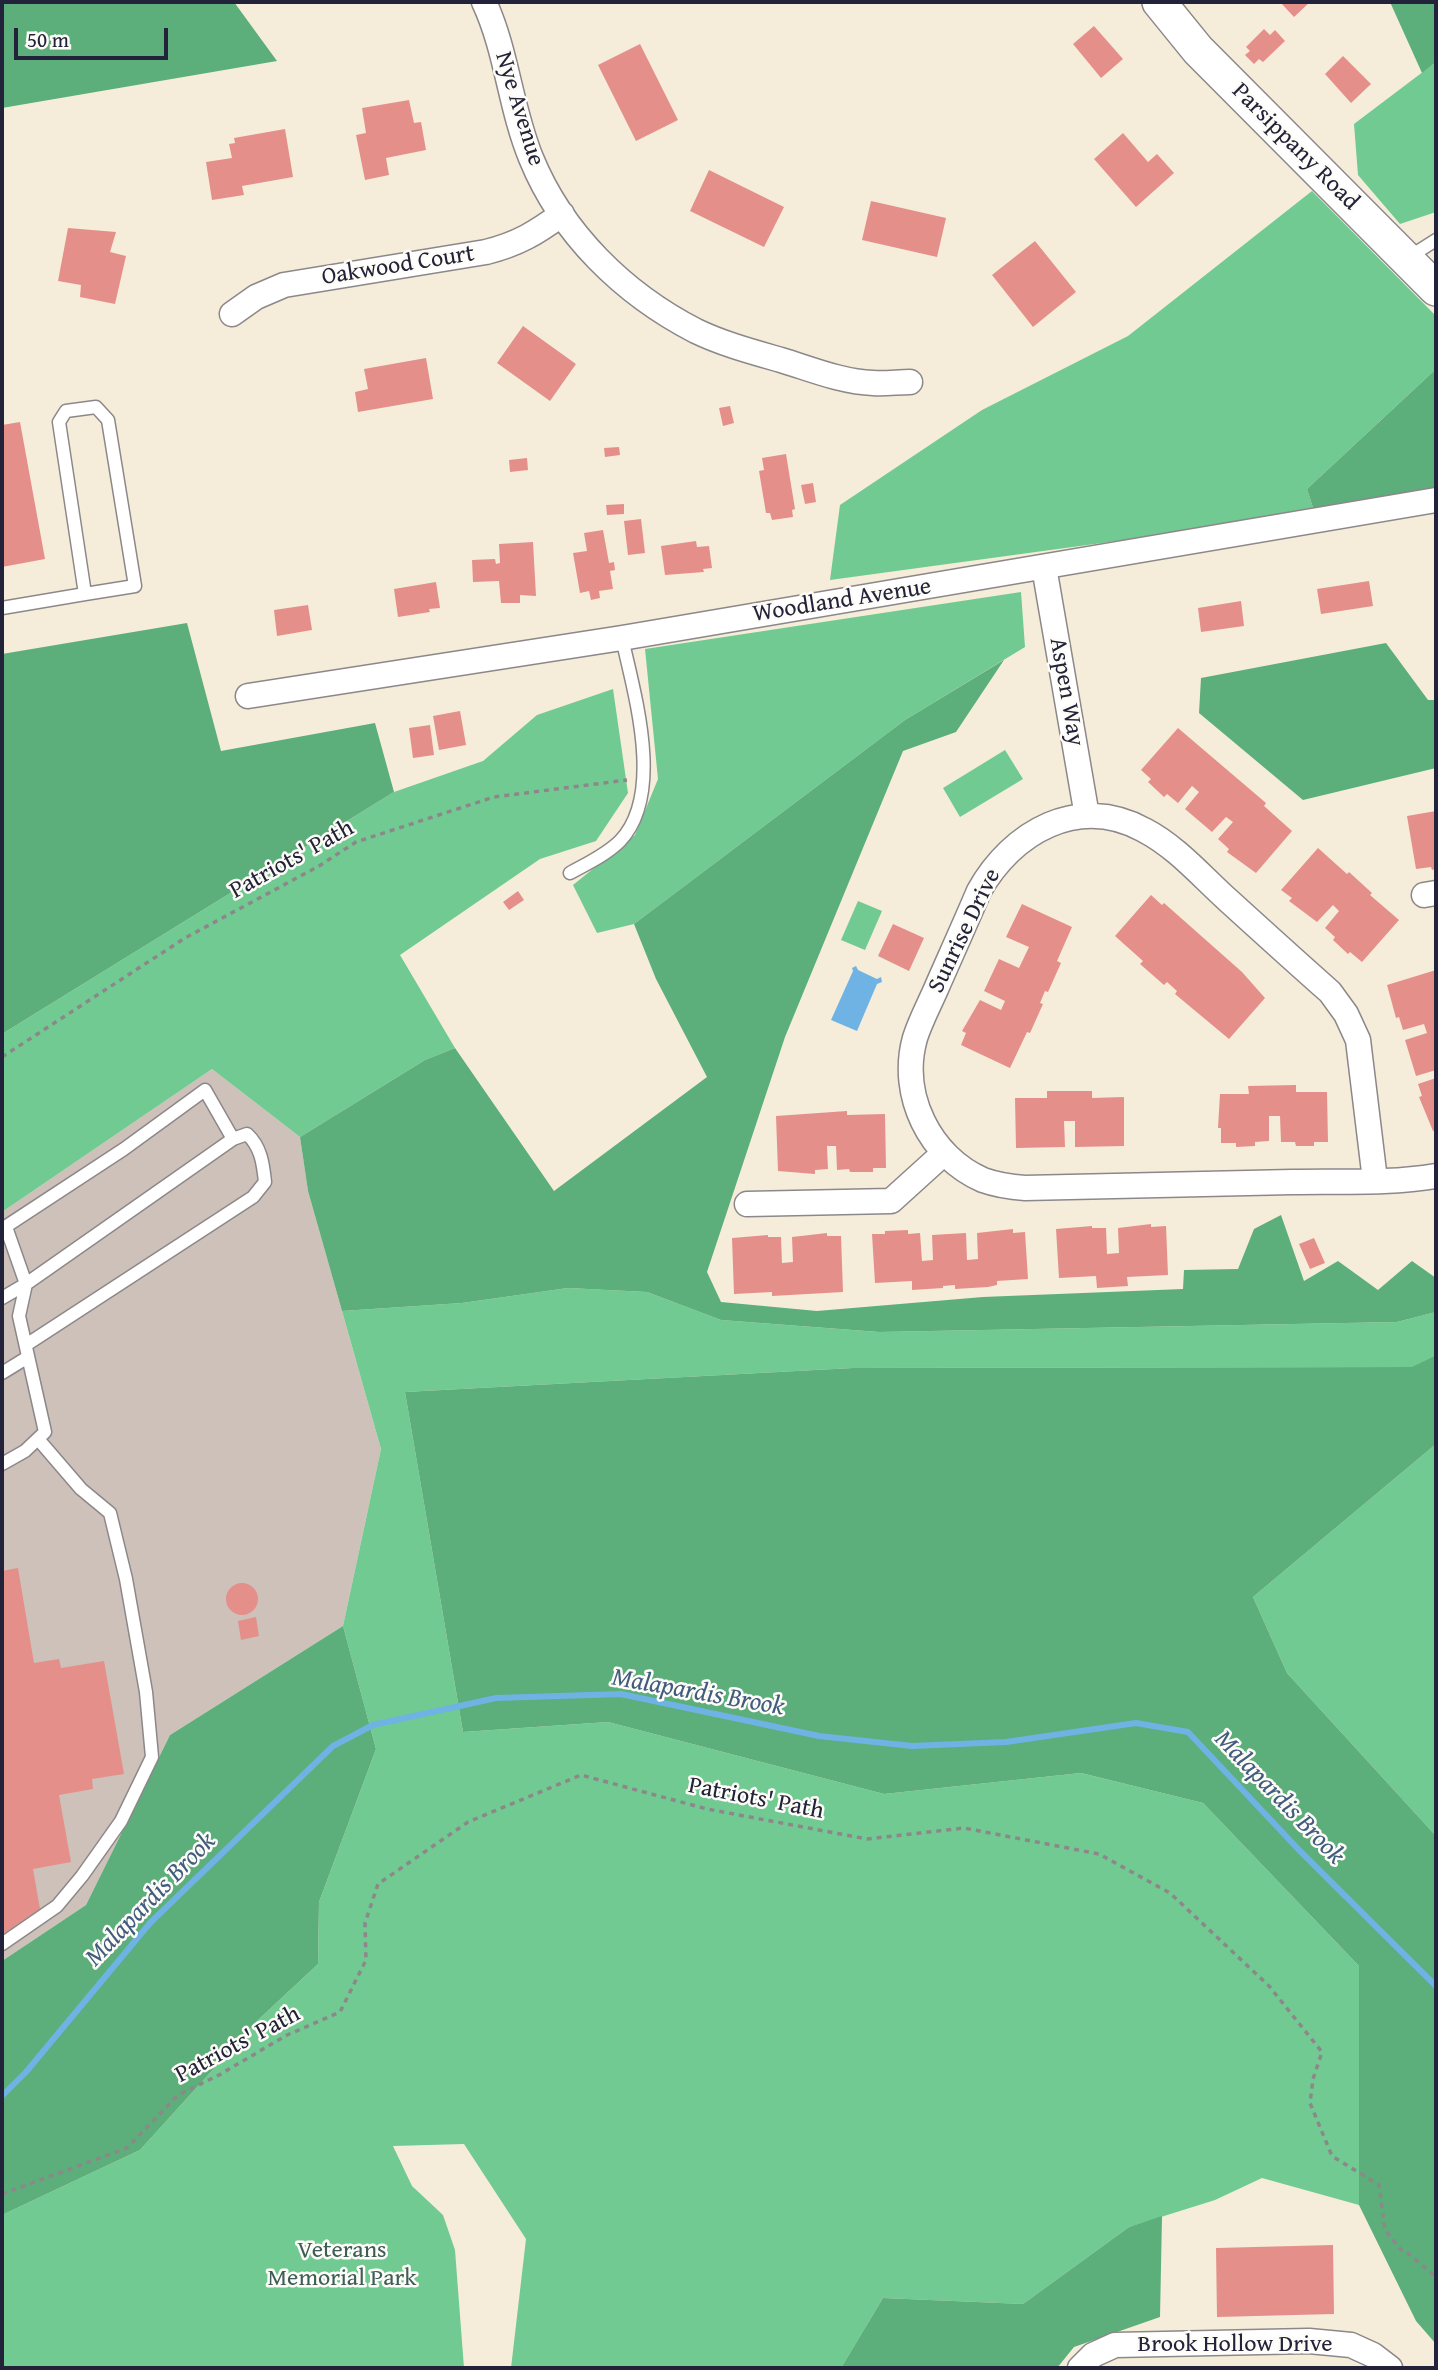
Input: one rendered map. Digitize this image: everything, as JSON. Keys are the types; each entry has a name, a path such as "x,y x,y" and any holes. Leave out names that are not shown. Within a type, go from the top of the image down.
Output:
{"main road":[{"name":"Parsippany Road","path":"1159,2 1198,50 1436,289"}],"street":[{"name":"Nye Avenue","path":"484,2 496,27 517,118 531,160 562,214 595,257 622,282 658,310 698,332 741,348 848,380 873,384 910,382"},
{"name":"Oakwood Court","path":"232,313 256,297 284,285 486,252 512,245 533,236 562,214"},
{"name":"Woodland Avenue","path":"248,696 622,638 1436,500"},
{"name":"Aspen Way","path":"1044,567 1087,816"},
{"name":"Sunrise Drive","path":"1375,1180 1358,1040 1346,1014 1330,992 1164,842 1126,822 1087,816 1055,822 1035,831 1018,843 990,871 915,1038 911,1071 914,1098 931,1137 944,1153 972,1174 1002,1186 1025,1188 1375,1180 1436,1176"},
{"path":"747,1205 891,1200 944,1153"},
{"name":"Brook Hollow Drive","path":"1080,2368 1093,2355 1115,2345 1309,2342 1350,2345 1373,2355 1390,2368"}],"lane":[{"path":"1406,259 1436,240"},
{"path":"2,608 135,586 108,420 96,407 66,411 59,422 85,594"},
{"path":"570,873 620,841 641,798 644,776 638,718 622,638"},
{"path":"2,1464 25,1451 45,1432 19,1316 26,1284 4,1228 124,1149 205,1090 233,1139"},
{"path":"2,1298 233,1139 247,1134 256,1142 263,1163 265,1182 253,1197 27,1351 2,1373"},
{"path":"2,1944 57,1906 82,1876 121,1821 152,1757 146,1692 126,1578 110,1513 81,1489 38,1438"}],"path":[{"name":"Patriots' Path","path":"2,1057 185,938 319,866 356,842 494,797 633,779"},
{"name":"Patriots' Path","path":"2,2194 127,2148 178,2095 219,2075 287,2035 340,2012 366,1960 365,1923 378,1884 468,1822 581,1774 707,1809 867,1839 964,1828 1099,1854 1170,1893 1269,1986 1322,2052 1313,2079 1310,2103 1332,2156 1379,2185 1385,2230 1401,2250 1436,2277"}],"shaded area":[{"path":"212,1069 300,1137 308,1191 381,1449 343,1626 170,1735 86,1905 2,1961 2,1212"}],"green space":[{"path":"2,2 234,2 277,61 2,108"},
{"path":"1390,2 1436,2 1436,62 1422,73"},
{"path":"1436,62 1436,212 1400,224 1358,175 1354,124"},
{"path":"1312,191 1436,316 1436,369 1307,489 1315,514 830,580 840,505 982,410 1128,336"},
{"path":"1436,369 1436,491 1315,514 1307,489"},
{"path":"1021,592 1025,647 905,720 634,924 597,933 573,885 635,835 658,779 645,649"},
{"path":"187,623 221,751 375,723 394,792 2,1034 2,654"},
{"path":"1386,643 1428,700 1436,700 1436,768 1303,800 1199,713 1201,678"},
{"path":"1004,660 956,732 903,751 785,1037 707,1272 721,1302 817,1311 983,1297 1183,1289 1184,1270 1238,1269 1254,1229 1281,1215 1304,1281 1338,1261 1378,1290 1412,1261 1436,1278 1436,1312 1397,1322 879,1332 721,1320 647,1292 568,1288 462,1303 342,1311 308,1191 300,1137 425,1060 455,1048 554,1191 707,1077 656,979 634,924 905,720"},
{"path":"613,689 628,793 596,841 540,859 400,955 455,1048 425,1060 300,1137 212,1069 2,1212 2,1034 394,792 483,761 537,715"},
{"path":"1005,750 1023,779 960,817 943,788"},
{"path":"858,901 882,911 865,950 841,940"},
{"name":"Veterans Memorial Park","path":"568,1288 647,1292 721,1320 879,1332 1397,1322 1436,1312 1436,1355 1413,1367 853,1368 405,1392 463,1732 608,1722 884,1794 1081,1773 1203,1803 1359,1966 1359,2205 1262,2178 1215,2200 1129,2227 1023,2304 883,2298 841,2368 511,2368 526,2239 464,2144 393,2146 412,2186 443,2215 455,2250 464,2368 2,2368 2,2215 140,2150 258,2020 318,1964 319,1902 376,1749 343,1626 381,1449 342,1311 462,1303"},
{"path":"1436,1355 1436,1444 1253,1597 1287,1673 1436,1836 1436,2344 1416,2321 1359,2205 1359,1966 1203,1803 1081,1773 884,1794 608,1722 463,1732 405,1392 853,1368 1412,1367"},
{"path":"1436,1444 1436,1836 1287,1673 1253,1597"},
{"path":"343,1626 376,1749 319,1902 318,1964 258,2020 140,2150 2,2215 2,1961 86,1905 170,1735"},
{"path":"1162,2216 1160,2317 1074,2347 1057,2368 841,2368 883,2298 1023,2304 1129,2227"}],"water":[{"path":"856,966 858,970 877,979 881,977 882,982 877,984 857,1031 831,1020 852,968"}],"building":[{"path":"1280,2 1310,2 1294,17"},
{"path":"1094,26 1123,59 1101,78 1073,44"},
{"path":"1264,29 1270,35 1275,30 1285,41 1263,62 1259,59 1254,64 1245,55 1250,51 1246,47"},
{"path":"640,44 678,120 636,141 598,65"},
{"path":"1343,56 1371,84 1351,103 1325,74"},
{"path":"409,100 414,123 421,122 426,150 386,158 389,175 365,180 356,135 366,133 362,108"},
{"path":"285,129 293,177 242,186 244,195 212,200 206,162 232,158 229,144 235,143 234,138"},
{"path":"1123,133 1148,162 1157,154 1174,173 1136,207 1094,159"},
{"path":"709,170 784,207 764,247 690,211"},
{"path":"871,201 946,218 937,257 862,240"},
{"path":"68,228 116,232 110,252 126,256 115,304 80,297 81,285 58,281"},
{"path":"1035,241 1076,292 1033,327 992,275"},
{"path":"523,326 576,364 550,401 497,363"},
{"path":"426,358 433,399 358,412 355,392 368,389 364,369"},
{"path":"730,406 734,423 723,426 719,408"},
{"path":"20,422 45,559 2,567 2,425"},
{"path":"619,447 620,455 605,457 604,448"},
{"path":"786,454 795,509 792,510 793,517 772,520 770,513 766,513 759,471 764,470 762,458"},
{"path":"527,458 528,470 510,472 509,460"},
{"path":"813,483 816,502 805,504 801,485"},
{"path":"624,504 624,514 607,515 606,505"},
{"path":"641,519 645,553 628,555 624,521"},
{"path":"603,530 609,563 614,562 615,570 610,571 613,589 599,591 600,598 591,600 589,591 580,593 573,553 587,551 584,533"},
{"path":"696,541 697,547 709,546 712,568 703,569 704,572 665,575 661,546"},
{"path":"533,542 536,596 520,595 520,603 501,603 499,581 473,582 472,560 495,559 496,564 500,563 499,544"},
{"path":"1369,581 1373,606 1321,614 1317,589"},
{"path":"436,582 440,608 398,617 394,589"},
{"path":"1241,601 1244,626 1201,632 1198,608"},
{"path":"308,605 312,630 277,636 274,610"},
{"path":"460,711 466,745 439,750 433,716"},
{"path":"430,725 434,755 413,758 409,728"},
{"path":"1178,728 1266,803 1264,806 1292,831 1256,873 1227,852 1229,849 1218,839 1233,822 1226,817 1212,832 1185,809 1199,792 1192,786 1178,803 1167,794 1164,797 1148,782 1151,779 1141,770"},
{"path":"1436,811 1436,869 1416,869 1407,816"},
{"path":"1318,848 1347,874 1349,872 1399,920 1362,962 1350,952 1348,954 1325,928 1339,911 1333,905 1317,922 1289,901 1292,898 1281,890"},
{"path":"518,891 524,900 509,910 503,902"},
{"path":"1151,895 1162,905 1164,903 1242,972 1265,998 1229,1039 1175,994 1177,991 1167,982 1164,985 1140,964 1143,961 1115,936"},
{"path":"1022,904 1072,927 1057,961 1061,963 1040,1003 1043,1004 1010,1068 961,1045 966,1033 962,1031 980,1000 1001,1010 1005,1001 984,991 999,959 1019,968 1029,947 1006,937"},
{"path":"893,924 924,938 909,971 878,956"},
{"path":"1436,970 1436,1070 1416,1076 1405,1040 1427,1033 1424,1024 1403,1030 1399,1017 1396,1018 1387,985"},
{"path":"1436,1078 1436,1130 1433,1131 1419,1097 1422,1096 1418,1084"},
{"path":"1296,1085 1296,1092 1327,1092 1328,1142 1314,1142 1314,1146 1296,1146 1295,1142 1281,1142 1280,1116 1269,1116 1269,1141 1255,1142 1255,1146 1236,1147 1236,1143 1221,1143 1221,1128 1218,1128 1220,1094 1249,1094 1248,1086"},
{"path":"1047,1091 1092,1091 1092,1098 1124,1097 1124,1146 1075,1147 1075,1121 1064,1121 1065,1147 1016,1148 1015,1098 1047,1098"},
{"path":"847,1111 847,1115 885,1114 886,1168 873,1168 873,1172 837,1170 836,1146 827,1146 828,1169 815,1170 815,1174 778,1171 776,1116"},
{"path":"1151,1224 1151,1227 1166,1226 1168,1275 1127,1277 1128,1286 1097,1288 1096,1276 1059,1278 1056,1229 1092,1226 1106,1228 1107,1254 1119,1253 1118,1228"},
{"path":"1013,1229 1013,1233 1025,1232 1028,1279 997,1281 997,1285 988,1287 955,1289 955,1285 912,1290 912,1281 875,1283 872,1234 908,1230 908,1234 920,1233 922,1261 933,1260 932,1235 966,1233 967,1260 978,1259 977,1233"},
{"path":"827,1233 827,1236 841,1236 843,1292 772,1296 772,1292 734,1294 732,1238 768,1235 781,1237 782,1263 793,1262 792,1237"},
{"path":"1314,1238 1325,1263 1310,1269 1299,1244"},
{"path":"18,1568 34,1663 59,1659 61,1668 104,1661 124,1774 92,1779 93,1789 59,1795 71,1862 33,1869 40,1909 2,1935 2,1571"},
{"path":"242,1583 253,1588 258,1599 253,1610 242,1615 231,1610 226,1599 231,1588"},
{"path":"256,1617 259,1636 241,1640 238,1621"},
{"path":"1333,2245 1334,2314 1217,2317 1216,2248"}],"waterway":[{"name":"Malapardis Brook","path":"2,2096 26,2072 150,1923 333,1746 373,1725 496,1698 621,1694 819,1736 912,1746 1006,1742 1136,1723 1188,1732 1299,1850 1436,1986"}]}
